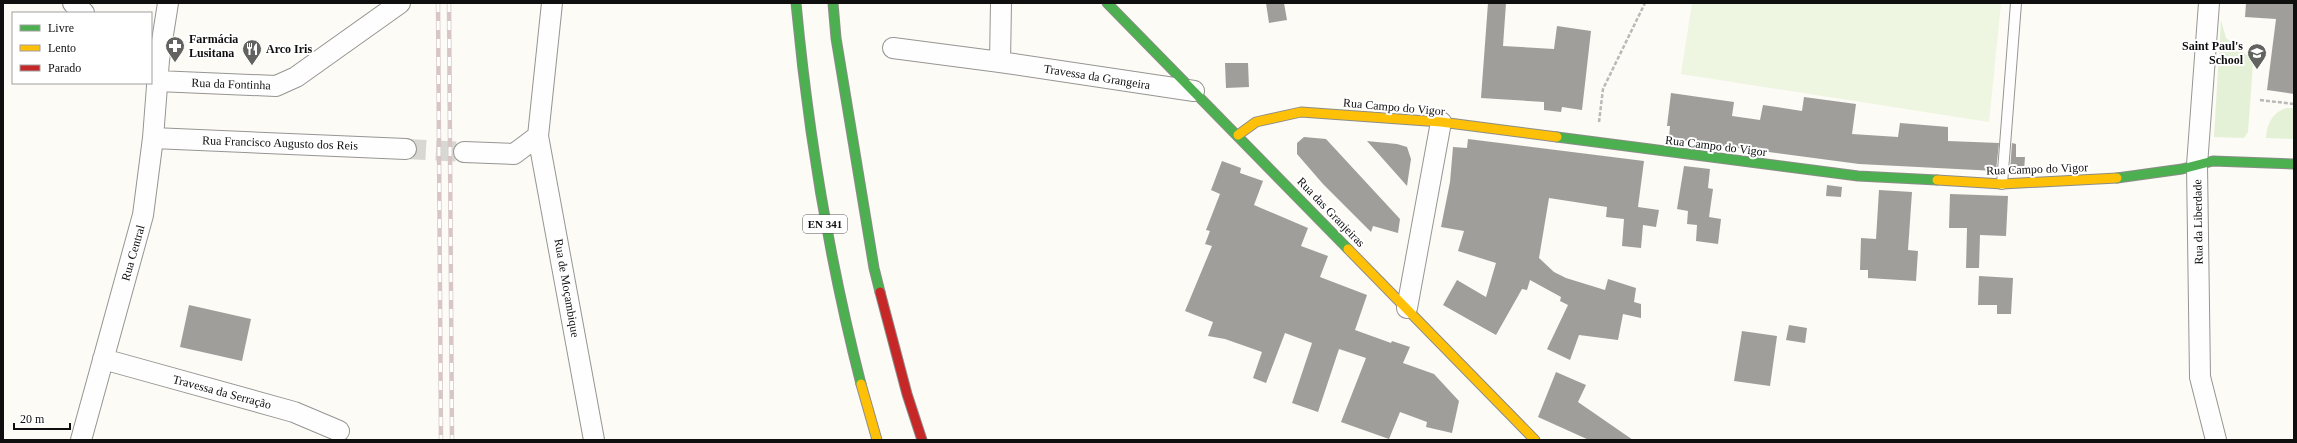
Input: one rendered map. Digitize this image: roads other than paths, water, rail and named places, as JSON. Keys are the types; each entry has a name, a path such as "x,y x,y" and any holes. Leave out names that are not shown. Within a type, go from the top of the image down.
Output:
{"main road":[{"name":"EN 341","path":"796,3 802,71 828,242 866,406 877,440"},
{"name":"EN 341","path":"833,3 837,46 874,268 907,394 922,440"},
{"name":"Rua das Granjeiras","path":"1107,3 1238,135 1535,440"},
{"name":"Rua Campo do Vigor","path":"1238,135 1256,122 1301,112 1441,122 1858,176 2002,184 2042,183 2124,177 2213,161 2294,164"}],"street":[{"path":"73,3 83,12"},
{"name":"Rua Central","path":"81,440 144,215 153,138 157,81 155,59 168,3"},
{"name":"Rua da Fontinha","path":"157,81 276,86 296,78 400,3"},
{"path":"464,152 514,154 538,136 552,3"},
{"path":"1000,62 1001,3"},
{"name":"Rua da Liberdade","path":"2209,3 2197,165 2200,377 2216,440"},
{"name":"Travessa da Grangeira","path":"892,48 1000,62 1194,91"},
{"path":"1407,308 1441,122"},
{"name":"Rua de Moçambique","path":"538,136 594,440"},
{"name":"Rua Francisco Augusto dos Reis","path":"153,138 406,149"},
{"name":"Travessa da Serração","path":"103,359 294,412 339,431"}],"lane":[{"path":"2002,184 2016,3"}],"tunnel":[{"path":"406,149 464,152"}],"railway":[{"path":"438,3 441,440"},
{"path":"449,3 452,440"}],"place":[{"name":"Farmácia Lusitana","path":"175,63"},
{"name":"Arco Iris","path":"252,66"},
{"name":"Saint Paul's School","path":"2257,70"}]}
